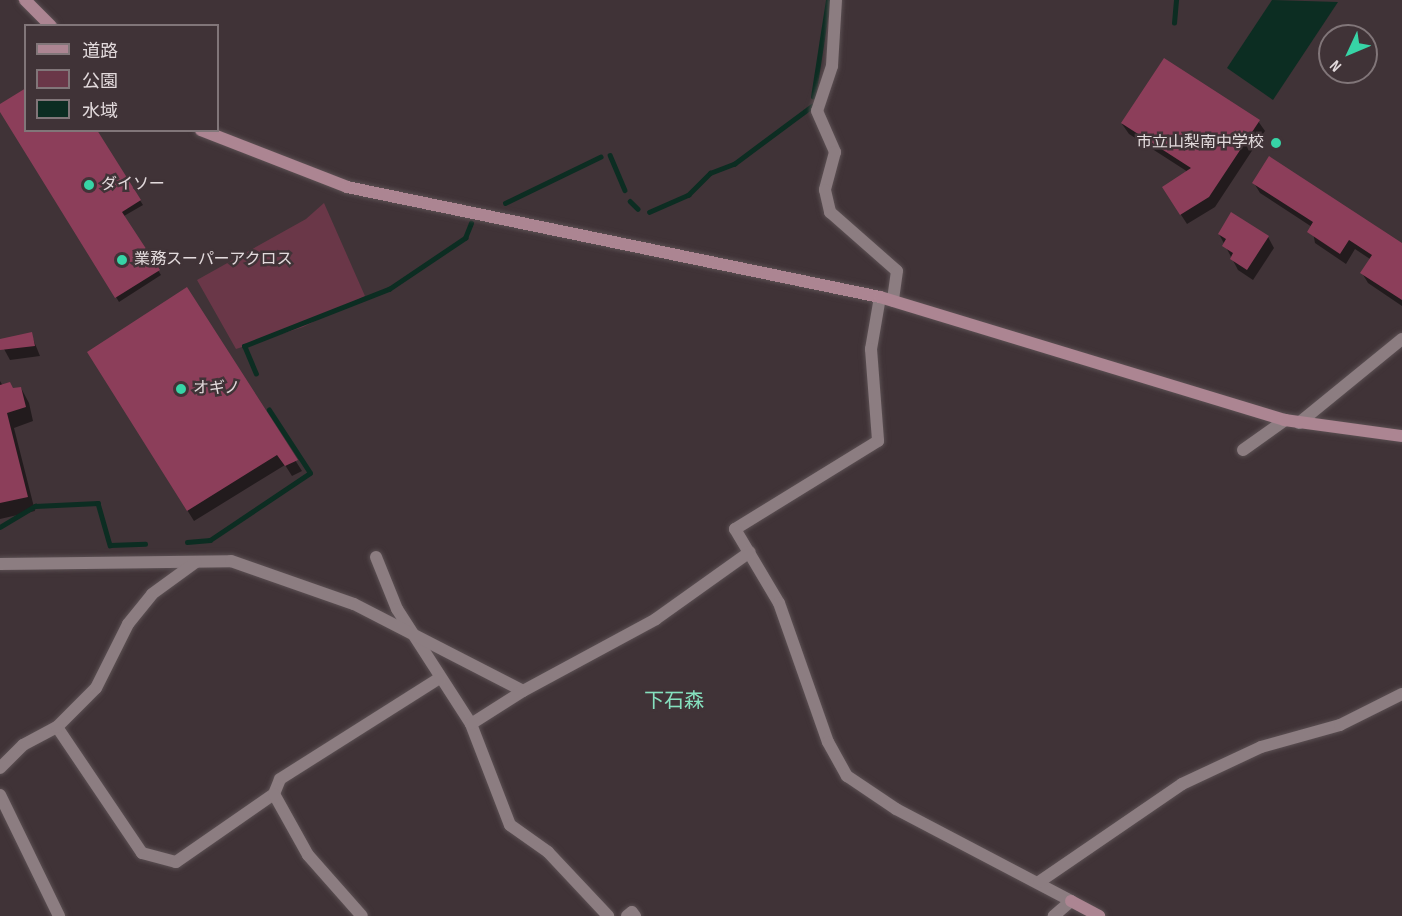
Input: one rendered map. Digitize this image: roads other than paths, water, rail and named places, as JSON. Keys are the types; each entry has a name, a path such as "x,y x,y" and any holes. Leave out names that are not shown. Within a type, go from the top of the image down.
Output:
{"street":[{"path":"25,0 49,24"},
{"path":"836,0 832,66 817,111 835,152 825,190 830,213 897,271 893,301"},
{"path":"206,132 347,187 880,297 1284,420 1402,436"},
{"path":"880,297 871,349 878,441 735,529 779,603 828,742 847,776 896,809 1039,882 1099,916"},
{"path":"1299,423 1402,339"},
{"path":"1243,450 1284,420"},
{"path":"471,724 523,692 656,619 750,552"},
{"path":"376,557 397,609 471,724 510,825 548,852 608,916"},
{"path":"0,768 23,745 57,727 96,688 128,624 152,594 197,561"},
{"path":"0,564 231,561 354,604 523,692"},
{"path":"57,727 142,854 166,863 176,862 274,794 280,779 440,678"},
{"path":"1039,882 1182,784 1261,747 1340,725 1402,694"},
{"path":"274,794 308,855 362,916"},
{"path":"0,795 59,916"},
{"path":"1054,916 1071,901"},
{"path":"627,916 632,912 635,916"}],"water":[{"path":"1272,0 1338,2 1323,24 1318,24 1318,32 1273,100 1227,68"}],"waterway":[{"path":"813,97 828,0"},
{"path":"1174,23 1176,0"},
{"path":"649,212 688,195 710,173 734,164 812,106"},
{"path":"610,155 625,190"},
{"path":"505,203 600,157"},
{"path":"630,201 638,209"},
{"path":"256,374 244,346 389,289 465,238 471,223"},
{"path":"187,542 210,540 310,473 269,410"},
{"path":"0,527 35,506 98,503 110,545 145,544"}],"place":[{"name":"市立山梨南中学校","path":"1276,143"},
{"name":"ダイソー","path":"89,185"},
{"name":"業務スーパーアクロス","path":"122,260"},
{"name":"オギノ","path":"181,389"}],"district":[{"name":"下石森","path":"674,701"}]}
